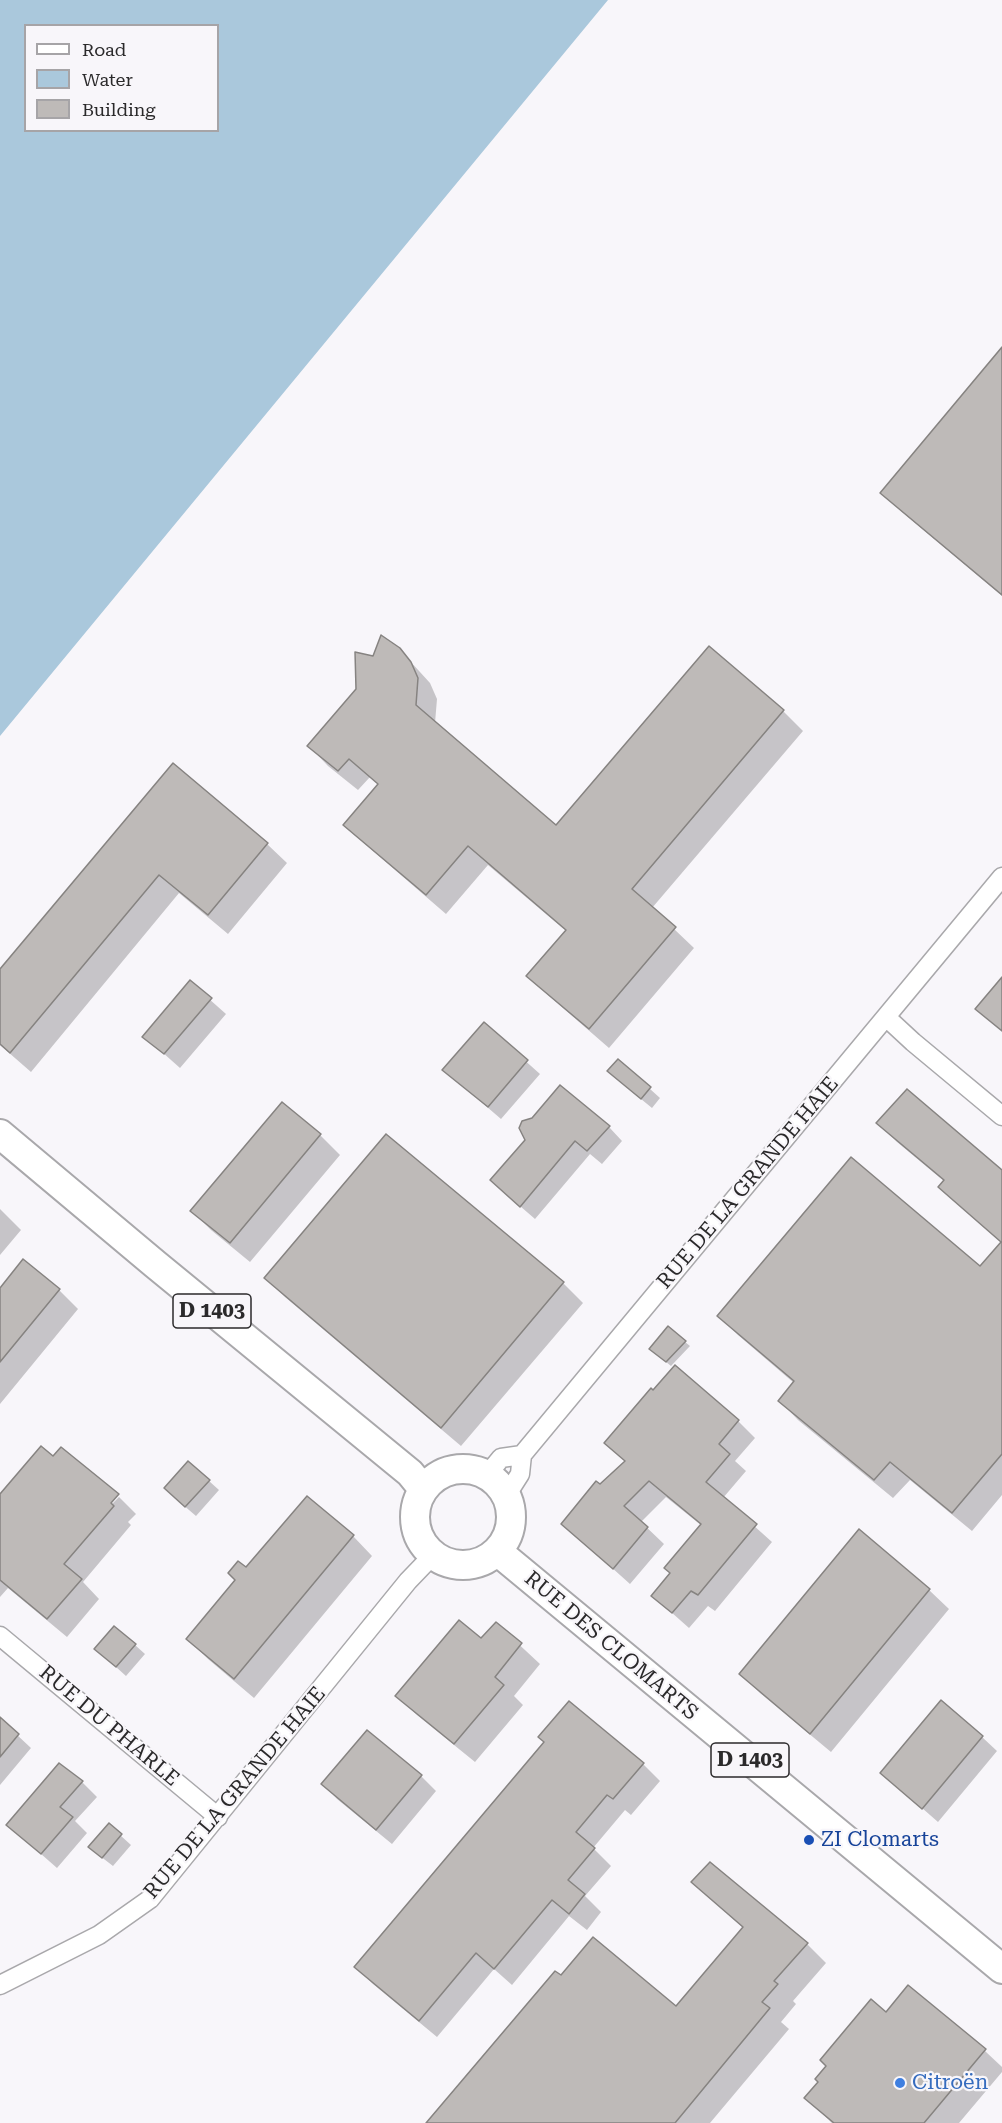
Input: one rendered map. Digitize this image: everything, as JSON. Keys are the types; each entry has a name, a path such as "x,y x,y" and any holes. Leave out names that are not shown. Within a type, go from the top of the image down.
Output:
{"main road":[{"name":"D 1403","path":"0,1134 410,1473 423,1490"},
{"path":"459,1469 474,1470 487,1475 498,1484 511,1510 506,1539 486,1560 473,1565 459,1566 445,1563 422,1545 416,1532 414,1517 423,1490 433,1479 445,1472 459,1469"},
{"name":"RUE DES CLOMARTS","path":"497,1551 1002,1969"}],"street":[{"name":"RUE DE LA GRANDE HAIE","path":"506,1496 520,1474 522,1455 1002,877"},
{"path":"886,1017 1002,1116"},
{"path":"487,1475 501,1458 522,1455"},
{"name":"RUE DE LA GRANDE HAIE","path":"0,1985 99,1935 150,1899 408,1581 433,1555"},
{"name":"RUE DU PHARLE","path":"0,1636 218,1817"}],"water":[{"path":"0,0 608,0 0,736"}],"building":[{"path":"1002,347 1002,595 880,493"},
{"path":"381,635 400,648 411,662 418,678 416,705 556,825 709,646 784,710 632,889 676,927 589,1029 526,976 566,930 468,846 426,895 343,825 378,784 349,759 338,771 307,746 356,689 355,652 373,656"},
{"path":"173,763 268,843 208,915 159,875 10,1053 0,1044 0,969"},
{"path":"1002,977 1002,1031 975,1009"},
{"path":"190,980 212,998 164,1054 142,1037"},
{"path":"484,1022 528,1060 488,1107 442,1070"},
{"path":"618,1059 651,1087 641,1099 607,1071"},
{"path":"560,1085 610,1126 587,1151 575,1141 520,1207 490,1180 525,1140 519,1128 522,1121 532,1118"},
{"path":"907,1089 1002,1170 1002,1454 952,1513 890,1462 874,1480 778,1401 794,1381 717,1316 851,1157 980,1266 1001,1242 938,1187 944,1180 876,1123"},
{"path":"282,1102 321,1134 230,1243 190,1211"},
{"path":"386,1134 564,1282 441,1428 264,1278"},
{"path":"23,1259 60,1289 0,1362 0,1288"},
{"path":"668,1326 686,1341 666,1362 649,1349"},
{"path":"675,1365 739,1420 719,1444 730,1454 706,1482 757,1524 698,1595 691,1591 672,1613 651,1596 670,1573 664,1568 701,1524 649,1481 624,1506 648,1527 613,1569 561,1524 596,1481 600,1484 625,1461 604,1443 651,1388 653,1390"},
{"path":"41,1446 53,1456 61,1447 119,1494 111,1503 114,1506 64,1564 82,1579 47,1619 0,1580 0,1494"},
{"path":"188,1461 210,1480 185,1507 164,1488"},
{"path":"307,1496 354,1535 234,1679 186,1639 235,1580 228,1573 238,1561 246,1567"},
{"path":"859,1529 930,1589 810,1734 739,1674"},
{"path":"459,1620 481,1638 496,1622 522,1643 495,1677 504,1685 454,1744 395,1696"},
{"path":"114,1626 136,1644 116,1667 94,1649"},
{"path":"941,1700 983,1736 922,1809 880,1773"},
{"path":"569,1701 644,1763 613,1799 607,1795 576,1832 595,1848 568,1880 585,1894 569,1914 552,1900 494,1969 476,1953 419,2021 354,1967 544,1742 538,1737"},
{"path":"0,1717 19,1734 0,1757"},
{"path":"367,1730 422,1775 376,1830 321,1784"},
{"path":"59,1763 83,1781 60,1807 73,1817 41,1854 6,1825"},
{"path":"109,1823 122,1834 102,1858 88,1847"},
{"path":"710,1862 808,1943 774,1981 778,1984 762,2002 770,2008 675,2123 426,2123 555,1971 561,1975 593,1937 676,2006 743,1927 691,1882"},
{"path":"908,1985 986,2049 924,2123 834,2123 804,2098 818,2082 815,2079 826,2066 820,2060 871,1999 886,2012"}],"place":[{"name":"ZI Clomarts","path":"809,1840"},
{"name":"Citroën","path":"900,2083"}]}
